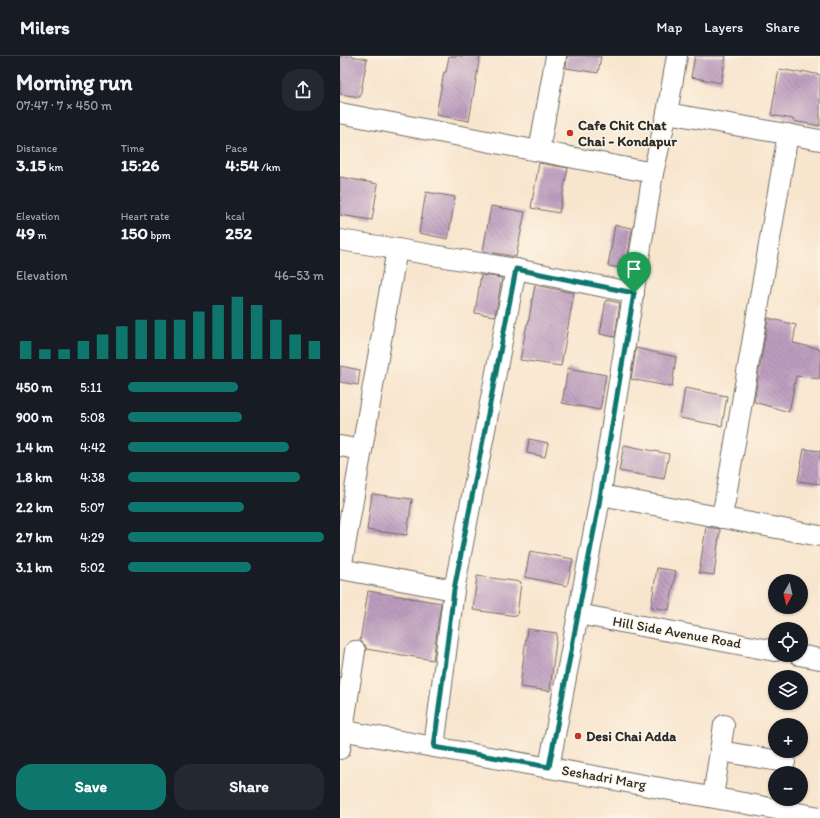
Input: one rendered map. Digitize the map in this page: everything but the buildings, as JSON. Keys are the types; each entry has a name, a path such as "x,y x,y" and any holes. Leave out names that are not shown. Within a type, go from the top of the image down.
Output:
{"street":[{"path":"539,151 556,56"},
{"path":"549,767 601,495 653,173 667,113 677,56"},
{"path":"340,113 653,173"},
{"path":"667,113 820,140"},
{"path":"721,518 788,134"},
{"path":"340,240 516,269 634,293"},
{"path":"397,249 340,569 454,590"},
{"path":"434,747 454,590 516,269"},
{"path":"340,446 362,450"},
{"path":"601,495 820,536"},
{"name":"Hill Side Avenue Road","path":"578,614 768,650"},
{"path":"341,736 355,651"},
{"path":"808,657 820,659"},
{"path":"713,798 724,725"},
{"name":"Seshadri Marg","path":"341,736 434,747 713,798 768,803"},
{"path":"720,751 784,762"},
{"name":"Seshadri Marg","path":"784,806 820,817"}],"place":[{"name":"Cafe Chit Chat Chai - Kondapur","path":"570,133"},
{"name":"Desi Chai Adda","path":"578,736"}],"route":[{"path":"516,269 634,293 599,504 549,767 434,747 454,590 516,269"}]}
